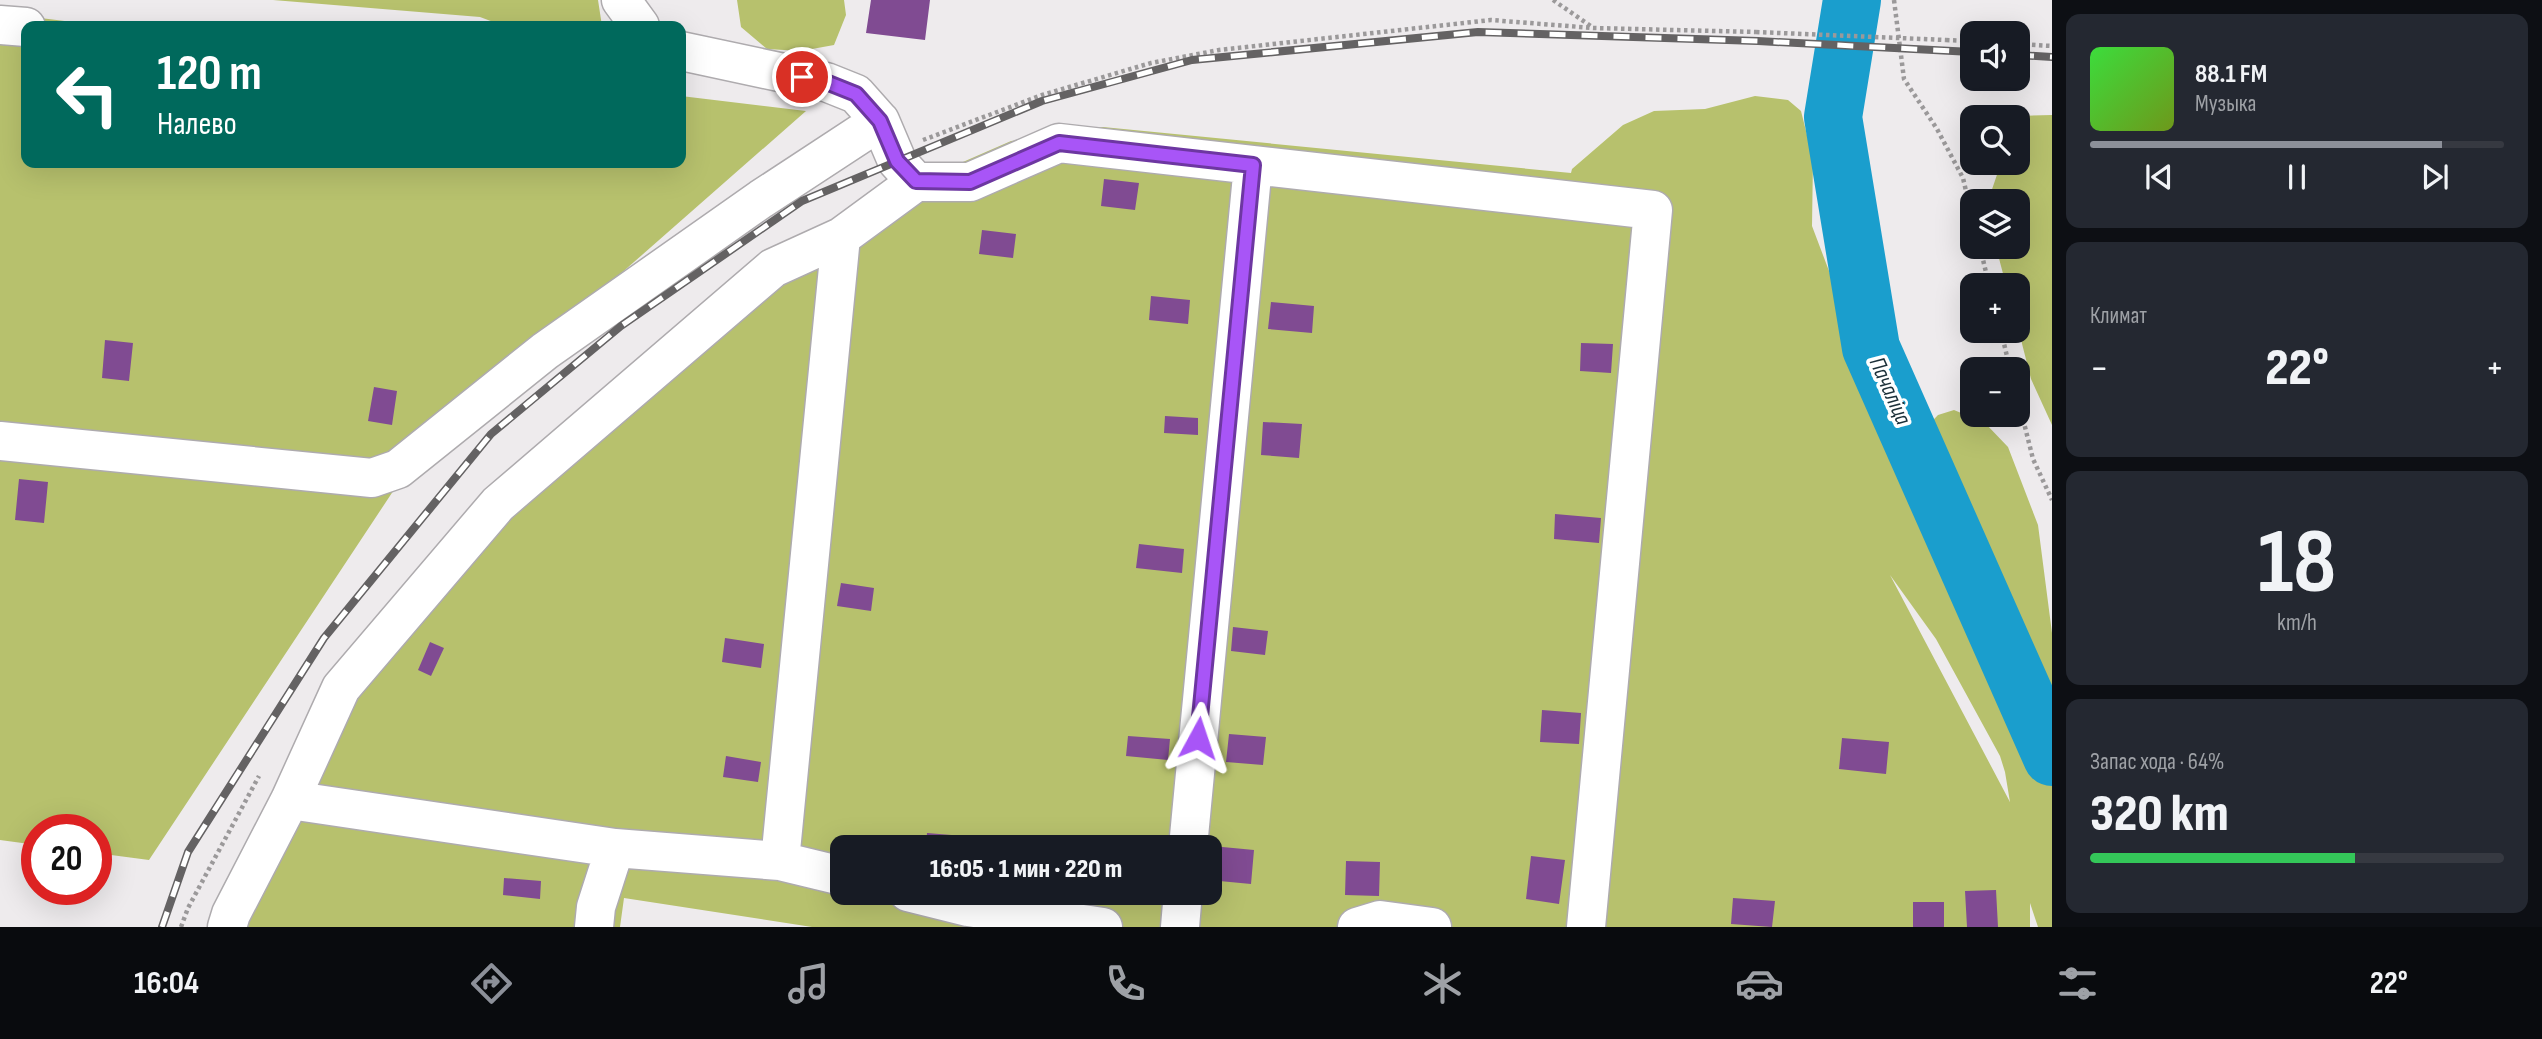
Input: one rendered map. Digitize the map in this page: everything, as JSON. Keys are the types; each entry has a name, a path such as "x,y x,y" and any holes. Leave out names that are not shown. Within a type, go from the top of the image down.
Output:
{"lane":[{"path":"621,0 636,21"},
{"path":"0,25 21,27"},
{"path":"686,52 826,82 856,94 887,136 897,161 916,181"},
{"path":"0,441 372,478 398,470 545,351 761,199 887,136"},
{"path":"227,927 341,688 498,504 773,268 841,237 916,181 970,182 1059,143 1653,210 1586,927"},
{"path":"1189,835 1253,165"},
{"path":"780,861 841,237"},
{"path":"289,800 615,848 780,861 830,873"},
{"path":"594,927 596,907 615,848"},
{"path":"960,905 1103,927"},
{"path":"1180,927 1182,905"},
{"path":"1357,927 1380,920 1433,927"}],"path":[{"path":"1553,0 1593,28"},
{"path":"1894,0 1904,79 1937,129 1963,178 1966,189"},
{"path":"887,136 1151,64 1219,50 1491,20 1593,28 1960,41"},
{"path":"2030,45 2052,46"},
{"path":"2025,427 2033,459 2052,500"}],"green space":[{"path":"273,0 598,0 601,21 491,21 480,17"},
{"path":"737,0 844,0 846,15 834,45 801,51 767,49 741,27"},
{"path":"0,13 65,21 21,21 21,168 686,168 686,97 806,111 421,449 149,860 112,855 112,814 21,814 21,843 0,840"},
{"path":"1755,96 1788,100 1801,111 1813,159 1812,226 1888,427 1913,441 1938,415 1954,410 1960,413 1960,427 1989,427 2008,447 2038,525 2052,633 2052,927 2038,927 2030,903 2030,927 812,927 624,898 620,927 221,927 272,793 390,608 846,213 1011,141 1103,127 1571,173 1572,169 1623,125 1654,111 1705,109","holes":["1890,575 1936,639 2000,756 2010,802"]},
{"path":"2052,115 2052,425 2031,379 2030,357 2025,357 2022,343 2030,343 2030,273 2003,273 1999,259 2030,259 2030,189 1992,189 1997,175 2030,175 2030,116"}],"building":[{"path":"871,0 930,0 925,40 866,33"},
{"path":"1104,179 1139,183 1135,210 1101,206"},
{"path":"982,230 1016,234 1013,258 979,254"},
{"path":"1151,296 1190,300 1188,324 1149,320"},
{"path":"1271,302 1314,306 1312,333 1268,329"},
{"path":"105,340 133,343 129,381 102,378"},
{"path":"1581,343 1613,344 1611,373 1580,371"},
{"path":"374,387 397,391 392,425 368,421"},
{"path":"1165,416 1198,418 1198,435 1164,433"},
{"path":"1263,422 1302,424 1299,458 1261,455"},
{"path":"19,479 48,482 44,523 15,520"},
{"path":"1555,514 1601,518 1599,543 1554,539"},
{"path":"1139,544 1184,549 1182,573 1136,568"},
{"path":"841,583 874,588 871,611 837,606"},
{"path":"1233,627 1268,631 1265,655 1231,651"},
{"path":"725,638 764,644 761,668 722,662"},
{"path":"430,642 444,648 431,676 418,670"},
{"path":"1542,710 1581,713 1579,744 1540,742"},
{"path":"1229,734 1266,737 1263,765 1226,762"},
{"path":"1128,736 1170,739 1168,760 1126,756"},
{"path":"1842,738 1889,742 1886,774 1839,769"},
{"path":"726,756 761,762 758,782 723,777"},
{"path":"1222,847 1254,850 1251,884 1222,881"},
{"path":"1531,856 1565,860 1559,904 1526,899"},
{"path":"1346,861 1380,862 1379,896 1345,895"},
{"path":"504,878 541,881 540,899 503,895"},
{"path":"1996,890 1998,927 1967,927 1965,891"},
{"path":"1733,898 1775,901 1772,927 1731,924"},
{"path":"1913,902 1944,902 1944,927 1913,927"}],"waterway":[{"name":"Пачаліца","path":"1852,0 1833,117 1871,348 2052,757"}],"railway":[{"path":"162,927 188,852 324,638 491,434 621,326 802,201 1042,101 1192,60 1478,32 1758,41 1960,51"},
{"path":"2030,56 2052,57"}],"route":[{"path":"802,77 826,82 856,94 880,121 897,161 916,181 970,182 1059,143 1253,165 1198,738"}]}
